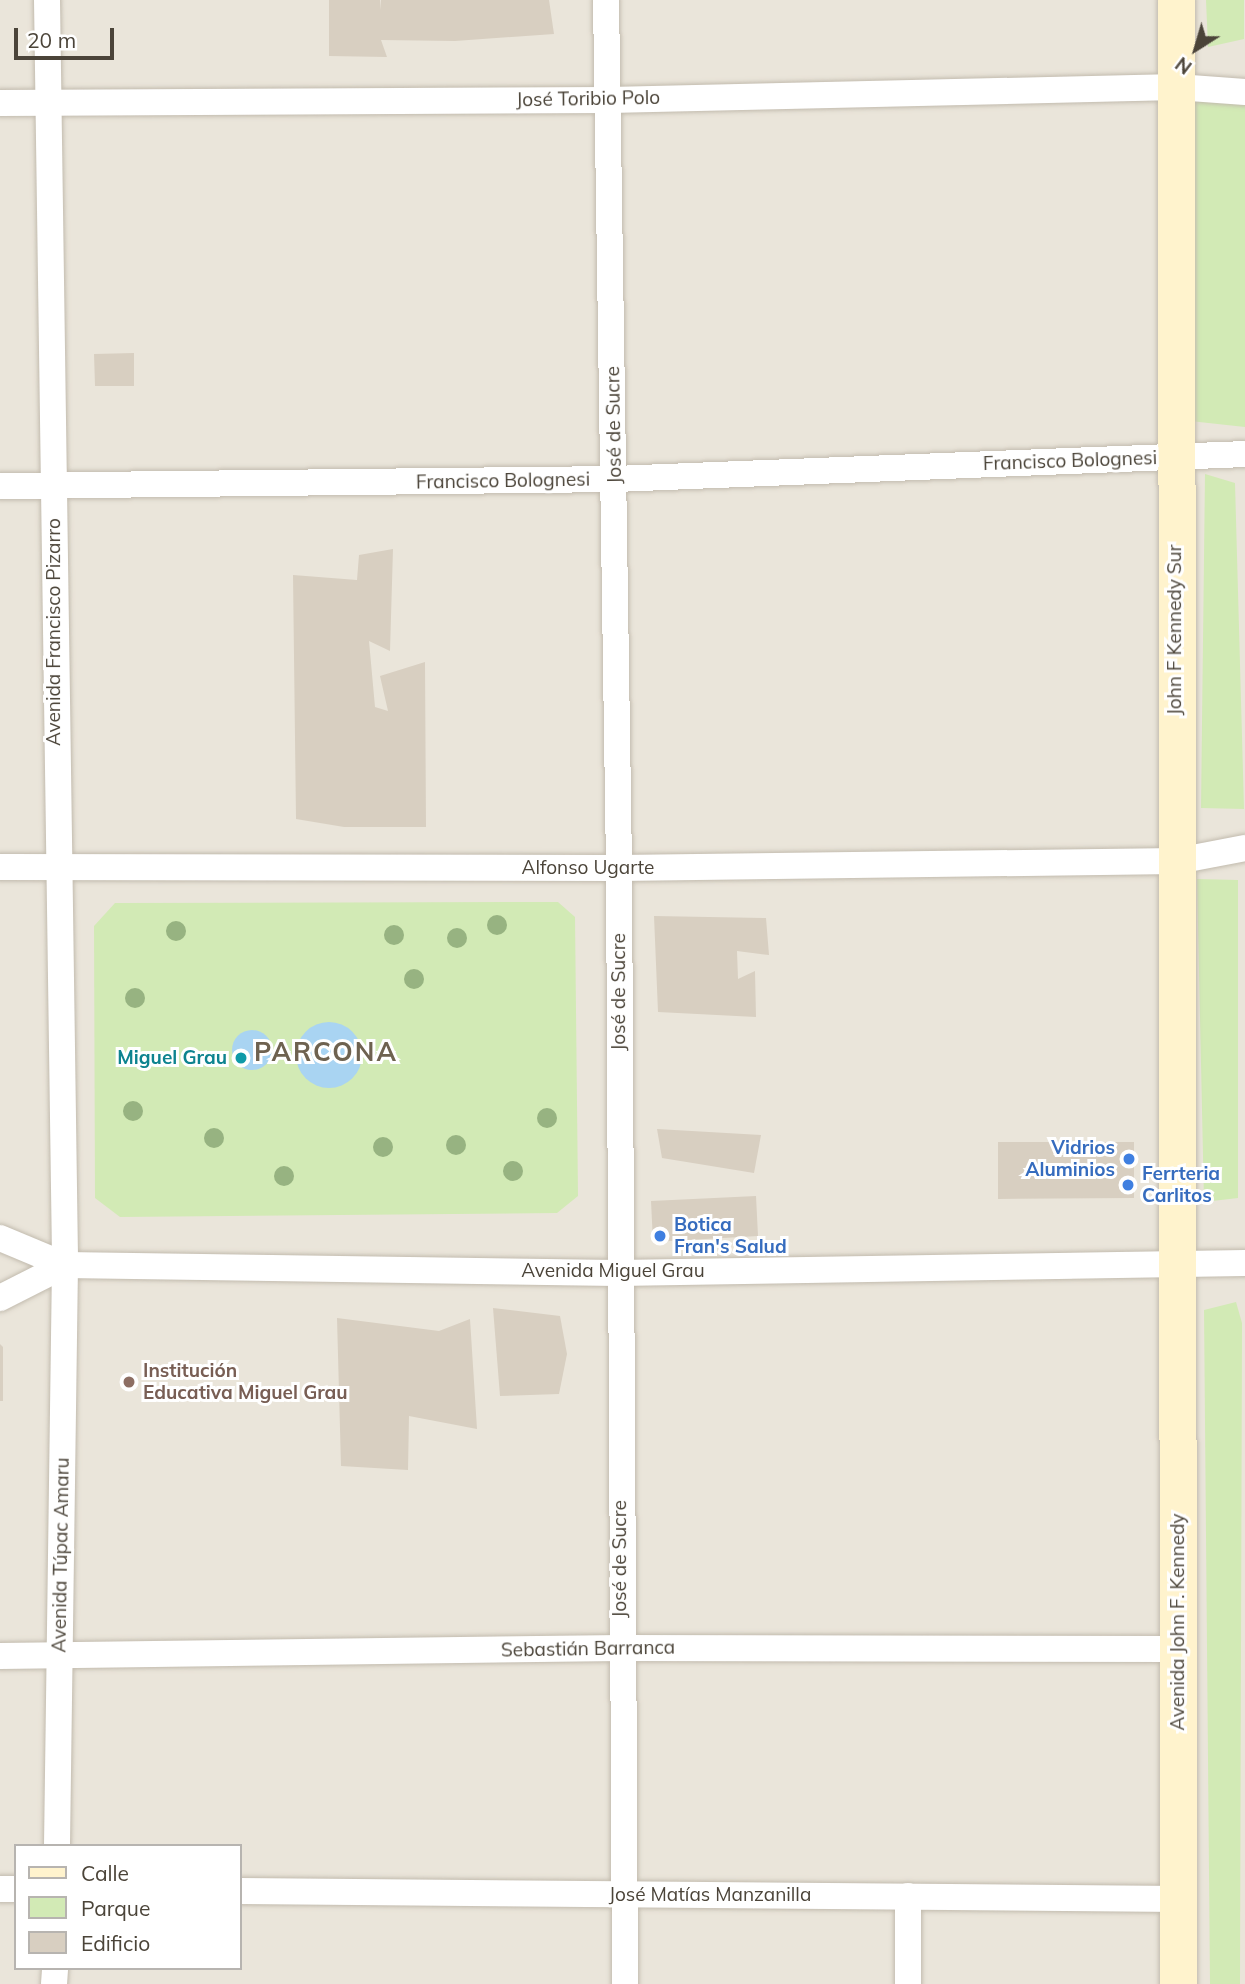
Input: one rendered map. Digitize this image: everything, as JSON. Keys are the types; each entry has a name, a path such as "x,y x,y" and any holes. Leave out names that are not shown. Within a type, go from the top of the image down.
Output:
{"street":[{"name":"Avenida Francisco Pizarro","path":"47,0 45,104 53,486 56,868 65,1265"},
{"name":"José de Sucre","path":"606,0 619,868 618,1273 625,1984"},
{"name":"John F Kennedy Sur","path":"1176,0 1174,456 1180,1261"},
{"name":"José Toribio Polo","path":"0,103 609,100 1177,87 1245,92"},
{"name":"Francisco Bolognesi","path":"0,486 615,480 1245,454"},
{"name":"Alfonso Ugarte","path":"0,867 619,868 1177,861 1245,848"},
{"name":"Avenida Miguel Grau","path":"0,1238 65,1265 618,1273 1180,1261 1245,1263"},
{"name":"Avenida John F. Kennedy","path":"1178,1984 1180,1899 1176,1649 1180,1261"},
{"name":"Avenida Miguel Grau","path":"0,1298 65,1265"},
{"name":"Avenida Túpac Amaru","path":"57,1844 65,1265"},
{"name":"Sebastián Barranca","path":"0,1656 621,1647 1176,1649"},
{"name":"José Matías Manzanilla","path":"242,1891 1180,1899"},
{"path":"908,1896 908,1984"}],"shaded area":[{"path":"0,0 1245,0 1245,1984 0,1984"}],"green space":[{"path":"1206,0 1244,0 1244,39 1208,47"},
{"path":"1195,94 1245,97 1245,427 1190,421"},
{"path":"1205,474 1235,483 1244,809 1201,808"},
{"path":"1197,879 1238,880 1238,1198 1204,1202"},
{"path":"558,902 575,917 578,1196 557,1213 120,1217 95,1198 94,926 115,903"},
{"path":"1236,1302 1242,1323 1240,1984 1210,1984 1204,1310"}],"water":[{"path":"329,1022 342,1025 352,1032 359,1042 362,1055 359,1068 352,1078 342,1085 329,1088 316,1085 306,1078 299,1068 296,1055 299,1042 306,1032 316,1025"},
{"path":"252,1030 266,1036 272,1050 266,1064 252,1070 238,1064 232,1050 238,1036"}],"building":[{"path":"329,0 380,0 381,10 381,0 549,0 554,34 455,41 381,40 387,57 329,56"},
{"path":"134,353 134,386 95,386 94,354"},
{"path":"393,549 390,651 369,641 375,707 388,711 380,676 425,662 426,827 344,827 296,819 293,575 357,580 359,555"},
{"path":"654,916 766,918 769,955 737,951 738,979 755,971 756,1017 658,1012"},
{"path":"657,1129 761,1135 754,1173 662,1158"},
{"path":"998,1142 1134,1142 1134,1198 998,1199"},
{"path":"756,1196 758,1236 653,1242 651,1201"},
{"path":"493,1308 560,1316 567,1354 559,1394 500,1396"},
{"path":"337,1318 439,1331 470,1319 477,1429 409,1416 408,1470 341,1466"},
{"path":"0,1344 3,1347 3,1401 0,1401"}],"place":[{"name":"Miguel Grau","path":"241,1058"},
{"name":"Vidrios Aluminios","path":"1129,1159"},
{"name":"Ferrteria Carlitos","path":"1128,1185"},
{"name":"Botica Fran's Salud","path":"660,1236"},
{"name":"Institución Educativa Miguel Grau","path":"129,1382"}],"district":[{"name":"PARCONA","path":"326,1052"}]}
